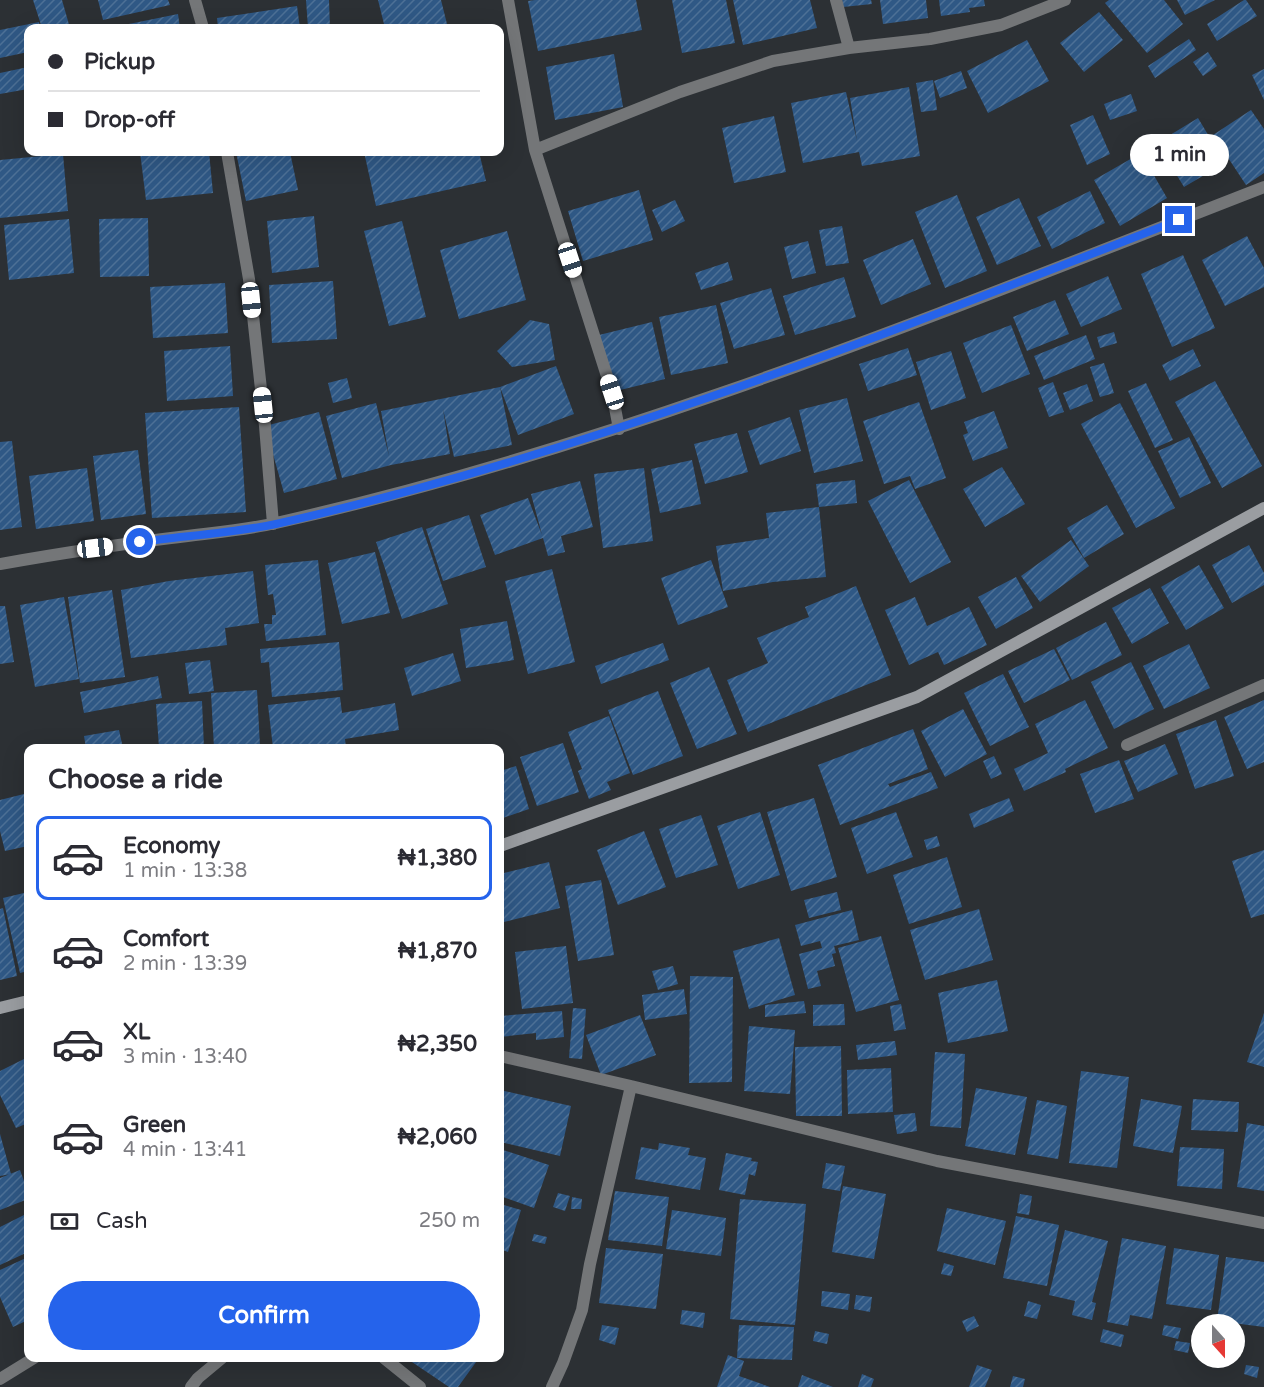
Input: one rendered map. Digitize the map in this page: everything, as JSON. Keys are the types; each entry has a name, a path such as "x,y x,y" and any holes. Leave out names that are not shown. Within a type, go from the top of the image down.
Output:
{"street":[{"path":"195,0 202,24"},
{"path":"507,0 535,150 612,392 619,429"},
{"path":"836,0 849,48"},
{"path":"535,150 680,92 762,65 849,48 930,39 1001,25 1065,0"},
{"path":"228,156 249,279 273,524"},
{"path":"0,564 95,548 273,524 457,477 619,429 784,371 1264,187"},
{"path":"504,845 917,697 1264,508"},
{"path":"1127,745 1264,685"},
{"path":"0,1008 24,1001"},
{"path":"504,1057 937,1161 1264,1223"},
{"path":"552,1387 582,1310 590,1264 631,1086"},
{"path":"0,1379 28,1362"},
{"path":"191,1387 217,1362"},
{"path":"389,1362 420,1387"}],"building":[{"path":"33,0 62,0 69,24 41,24"},
{"path":"98,0 168,0 170,5 103,20"},
{"path":"306,0 329,0 330,24 308,24"},
{"path":"378,0 441,0 447,24 384,24"},
{"path":"636,0 642,30 538,51 528,1"},
{"path":"672,0 726,0 735,43 682,53"},
{"path":"733,0 810,0 817,28 743,45"},
{"path":"842,0 871,0 872,4 843,7"},
{"path":"880,0 926,0 928,18 883,24"},
{"path":"939,0 984,0 985,6 969,8 970,12 941,16"},
{"path":"1109,0 1164,0 1183,24 1147,53 1105,3"},
{"path":"1177,0 1215,0 1185,15"},
{"path":"1244,0 1257,16 1217,41 1207,24"},
{"path":"297,6 299,24 218,24 217,18"},
{"path":"1099,12 1123,40 1084,72 1060,43"},
{"path":"178,14 179,24 129,24"},
{"path":"24,25 24,53 0,58 0,30"},
{"path":"1189,39 1196,50 1155,78 1148,66"},
{"path":"1027,40 1049,81 988,113 967,71"},
{"path":"1208,52 1217,66 1203,76 1193,62"},
{"path":"614,54 623,107 555,120 546,67"},
{"path":"24,68 24,90 0,94 0,73"},
{"path":"1264,69 1264,100 1252,75"},
{"path":"961,71 967,88 940,98 934,81"},
{"path":"933,80 937,110 921,112 916,83"},
{"path":"909,87 920,156 862,166 859,152 803,163 791,103 846,92 857,141 850,98"},
{"path":"1131,94 1137,111 1110,120 1104,104"},
{"path":"1251,110 1264,129 1264,173 1246,185 1213,135"},
{"path":"1093,115 1110,154 1087,165 1070,125"},
{"path":"774,116 786,172 734,183 722,128"},
{"path":"1198,118 1225,163 1184,187 1157,143"},
{"path":"1141,153 1167,198 1120,226 1094,180"},
{"path":"63,156 68,211 0,218 0,160"},
{"path":"140,156 209,156 213,193 146,200"},
{"path":"237,156 291,156 298,190 246,201"},
{"path":"365,156 480,156 486,181 376,206"},
{"path":"639,190 653,240 583,261 568,211"},
{"path":"1090,191 1105,223 1052,249 1037,217"},
{"path":"957,195 987,271 945,288 915,212"},
{"path":"1019,198 1041,246 997,265 976,217"},
{"path":"675,200 685,221 662,232 652,210"},
{"path":"314,216 319,267 272,273 267,221"},
{"path":"148,218 149,276 100,277 99,219"},
{"path":"69,219 74,273 9,280 4,225"},
{"path":"402,221 426,317 389,326 364,231"},
{"path":"842,226 849,263 826,266 819,230"},
{"path":"507,231 526,300 459,319 440,250"},
{"path":"1247,236 1264,268 1264,287 1225,306 1202,260"},
{"path":"913,239 931,284 881,305 863,260"},
{"path":"808,241 816,273 792,279 784,247"},
{"path":"1183,255 1215,328 1172,347 1141,274"},
{"path":"728,262 733,280 701,290 695,273"},
{"path":"1108,276 1122,309 1081,327 1066,294"},
{"path":"844,277 856,317 795,335 783,296"},
{"path":"333,281 337,339 272,343 269,285"},
{"path":"225,283 228,333 153,338 150,287"},
{"path":"771,288 785,335 734,349 720,303"},
{"path":"1055,300 1069,334 1027,351 1013,317"},
{"path":"716,305 728,363 671,375 659,317"},
{"path":"530,320 549,324 555,360 512,367 497,351"},
{"path":"652,322 665,379 612,392 599,335"},
{"path":"1011,325 1030,374 982,393 963,343"},
{"path":"1114,332 1117,343 1100,348 1097,337"},
{"path":"1086,335 1095,359 1044,380 1034,356"},
{"path":"230,346 233,396 167,401 164,351"},
{"path":"908,348 917,375 868,391 859,364"},
{"path":"1193,349 1201,366 1170,381 1162,365"},
{"path":"951,351 966,398 931,410 916,362"},
{"path":"1104,363 1114,393 1100,397 1090,367"},
{"path":"556,366 574,414 518,435 500,387"},
{"path":"347,378 352,398 333,403 328,383"},
{"path":"1215,381 1262,466 1222,488 1175,402"},
{"path":"1053,382 1064,412 1049,417 1038,388"},
{"path":"1146,383 1173,440 1155,448 1128,391"},
{"path":"1087,384 1093,401 1070,410 1063,393"},
{"path":"500,387 512,445 454,457 443,409 450,454 391,465 342,478 326,416 376,403 389,456 381,411"},
{"path":"847,398 863,461 814,473 799,410"},
{"path":"919,402 946,478 915,489 910,476 884,484 863,421"},
{"path":"1120,403 1175,508 1136,528 1081,424"},
{"path":"239,407 246,512 152,518 145,413"},
{"path":"994,411 1008,448 973,461 963,435 968,433 964,422"},
{"path":"319,412 337,479 284,493 265,426"},
{"path":"790,417 801,451 760,465 748,431"},
{"path":"737,433 748,472 705,484 694,444"},
{"path":"1189,437 1211,483 1180,498 1158,451"},
{"path":"12,441 22,527 0,530 0,442"},
{"path":"138,450 146,514 101,520 93,456"},
{"path":"692,460 701,504 660,513 651,469"},
{"path":"1002,467 1025,504 985,527 963,489"},
{"path":"87,468 94,521 36,529 29,476"},
{"path":"644,468 653,541 603,548 594,474"},
{"path":"855,480 857,503 819,507 816,484"},
{"path":"909,480 951,562 910,583 868,501"},
{"path":"580,481 593,527 561,536 565,552 548,556 543,538 495,555 480,515 528,498 542,535 531,494"},
{"path":"1107,505 1124,534 1084,558 1067,528"},
{"path":"819,507 826,577 773,582 723,591 716,546 769,538 766,513"},
{"path":"469,515 486,567 443,581 426,529"},
{"path":"422,527 448,604 402,619 376,542"},
{"path":"1071,540 1089,566 1040,602 1021,576"},
{"path":"1249,545 1264,573 1264,585 1232,603 1212,565"},
{"path":"375,552 390,613 342,624 328,563"},
{"path":"318,560 326,635 266,641 264,624 272,624 272,615 276,615 273,594 268,595 265,565"},
{"path":"711,560 728,607 678,625 661,578"},
{"path":"1199,565 1224,608 1186,630 1161,587"},
{"path":"552,569 575,662 528,674 505,581"},
{"path":"253,571 259,623 225,628 227,645 131,658 121,590 169,581"},
{"path":"1016,577 1033,608 996,629 978,597"},
{"path":"856,586 891,675 748,732 727,680 768,663 757,638 809,617 805,607"},
{"path":"1150,588 1169,623 1132,644 1112,608"},
{"path":"112,590 125,677 80,683 68,597"},
{"path":"64,597 79,679 35,687 20,605"},
{"path":"915,597 927,626 969,607 987,645 944,665 938,652 909,665 885,610"},
{"path":"0,606 5,606 14,662 0,664"},
{"path":"507,621 514,660 466,668 460,629"},
{"path":"1106,622 1122,655 1072,680 1056,648"},
{"path":"339,642 343,690 272,697 269,662 261,663 260,649"},
{"path":"663,643 669,660 601,684 595,666"},
{"path":"1189,644 1210,688 1164,709 1143,666"},
{"path":"1054,649 1070,680 1024,703 1008,671"},
{"path":"453,653 461,681 412,696 404,668"},
{"path":"210,660 214,691 189,694 185,663"},
{"path":"1131,662 1154,709 1114,729 1091,682"},
{"path":"709,667 737,734 697,749 670,683"},
{"path":"1003,674 1029,727 990,746 964,693"},
{"path":"158,676 162,698 84,713 80,692"},
{"path":"257,690 260,744 214,744 211,693"},
{"path":"658,691 683,756 633,775 608,710"},
{"path":"340,697 342,713 395,703 399,730 345,739 346,744 273,744 268,705"},
{"path":"1085,700 1108,748 1065,769 1066,772 1024,791 1014,769 1048,753 1035,724"},
{"path":"1264,700 1264,762 1247,769 1224,717"},
{"path":"202,701 204,744 159,744 156,704"},
{"path":"963,709 987,754 945,777 921,731"},
{"path":"609,716 630,773 607,782 611,790 589,799 578,771 582,769 568,732"},
{"path":"1216,720 1234,776 1195,789 1176,734"},
{"path":"913,729 928,769 888,784 890,787 931,772 938,788 840,825 818,765"},
{"path":"119,730 122,744 85,744 84,736"},
{"path":"563,743 579,792 537,806 520,757"},
{"path":"1165,744 1178,774 1138,792 1124,761"},
{"path":"994,756 1002,774 991,779 983,761"},
{"path":"1119,760 1134,799 1095,813 1080,774"},
{"path":"516,766 529,809 504,818 504,770"},
{"path":"24,794 24,847 5,851 0,831 0,800"},
{"path":"814,798 837,877 791,891 767,812"},
{"path":"1009,798 1014,811 974,828 969,814"},
{"path":"760,812 780,875 738,889 717,826"},
{"path":"896,812 913,857 867,874 851,828"},
{"path":"701,815 718,865 676,878 659,829"},
{"path":"644,831 666,887 618,905 597,850"},
{"path":"937,836 940,846 927,850 924,840"},
{"path":"1264,850 1264,914 1251,918 1232,861"},
{"path":"947,857 962,907 909,924 893,875"},
{"path":"549,862 560,908 504,922 504,873"},
{"path":"601,880 614,955 578,961 565,886"},
{"path":"837,892 841,910 809,918 804,900"},
{"path":"24,893 24,972 20,973 3,898"},
{"path":"3,908 17,976 0,980 0,909"},
{"path":"979,909 993,960 925,980 910,930"},
{"path":"852,910 859,940 834,946 836,953 832,954 835,966 817,971 821,986 808,989 799,954 822,948 820,941 801,946 795,925"},
{"path":"881,936 899,1000 856,1012 838,948"},
{"path":"779,938 795,995 749,1009 733,951"},
{"path":"566,946 573,1003 522,1009 515,952"},
{"path":"673,966 678,984 658,990 652,971"},
{"path":"690,976 733,977 732,1082 689,1083"},
{"path":"997,980 1008,1031 948,1043 938,993"},
{"path":"684,989 687,1014 645,1020 642,995"},
{"path":"804,1001 806,1013 765,1017 765,1005"},
{"path":"844,1004 845,1025 813,1026 813,1005"},
{"path":"901,1004 906,1029 894,1031 890,1006"},
{"path":"573,1008 586,1009 582,1059 569,1058"},
{"path":"562,1011 564,1037 536,1040 536,1033 504,1037 504,1016"},
{"path":"1264,1013 1264,1067 1247,1062"},
{"path":"640,1015 656,1055 601,1075 586,1035"},
{"path":"749,1026 795,1030 790,1094 744,1091"},
{"path":"895,1041 897,1055 858,1060 856,1045"},
{"path":"841,1046 842,1116 796,1116 795,1047"},
{"path":"935,1052 965,1054 961,1128 930,1126"},
{"path":"24,1059 24,1125 16,1128 0,1095 0,1071"},
{"path":"891,1068 893,1112 848,1114 847,1070"},
{"path":"1081,1071 1129,1077 1117,1168 1069,1163"},
{"path":"976,1088 1027,1097 1015,1155 965,1146"},
{"path":"504,1091 571,1106 560,1156 504,1143"},
{"path":"1141,1099 1182,1106 1173,1153 1133,1146"},
{"path":"1193,1099 1239,1102 1238,1132 1191,1130"},
{"path":"1037,1100 1067,1106 1058,1159 1027,1154"},
{"path":"915,1113 917,1131 897,1134 894,1115"},
{"path":"1247,1123 1264,1126 1264,1191 1237,1187"},
{"path":"0,1134 11,1174 0,1176"},
{"path":"659,1143 690,1148 688,1155 706,1158 700,1190 635,1179 641,1147 658,1150"},
{"path":"1180,1147 1224,1149 1222,1189 1177,1186"},
{"path":"504,1150 549,1165 534,1208 504,1197"},
{"path":"726,1153 752,1158 751,1161 758,1162 755,1176 749,1174 745,1195 719,1190"},
{"path":"826,1163 845,1166 840,1191 822,1188"},
{"path":"20,1170 24,1181 24,1201 0,1210 0,1178"},
{"path":"843,1186 886,1194 874,1259 832,1252"},
{"path":"615,1191 669,1197 662,1246 608,1240"},
{"path":"558,1193 570,1196 565,1211 553,1207"},
{"path":"1020,1194 1032,1196 1029,1215 1017,1213"},
{"path":"572,1197 582,1199 581,1209 571,1209"},
{"path":"740,1199 806,1204 795,1325 730,1319"},
{"path":"504,1205 521,1210 508,1252 504,1250"},
{"path":"947,1208 1006,1221 995,1265 937,1251"},
{"path":"672,1210 726,1218 721,1256 666,1249"},
{"path":"24,1215 24,1254 0,1265 0,1227"},
{"path":"1016,1216 1059,1225 1047,1286 1003,1278"},
{"path":"1065,1230 1108,1241 1092,1302 1096,1303 1092,1320 1072,1315 1075,1301 1049,1295"},
{"path":"534,1234 547,1237 545,1244 532,1241"},
{"path":"1122,1238 1166,1246 1152,1319 1130,1315 1128,1326 1107,1322"},
{"path":"606,1248 663,1254 656,1309 599,1303"},
{"path":"1174,1248 1219,1255 1211,1310 1166,1304"},
{"path":"1226,1257 1264,1262 1264,1327 1245,1325 1245,1314 1218,1314"},
{"path":"24,1259 24,1322 13,1327 0,1297 0,1270"},
{"path":"944,1263 954,1266 951,1276 941,1274"},
{"path":"822,1291 850,1294 848,1310 821,1306"},
{"path":"856,1295 872,1297 870,1312 854,1309"},
{"path":"1028,1301 1041,1305 1037,1319 1024,1316"},
{"path":"682,1310 705,1313 703,1328 680,1324"},
{"path":"974,1316 979,1326 967,1332 962,1321"},
{"path":"602,1325 619,1328 615,1345 599,1340"},
{"path":"739,1325 794,1327 792,1360 737,1358"},
{"path":"1164,1325 1181,1328 1178,1339 1162,1335"},
{"path":"1103,1329 1124,1335 1121,1347 1100,1342"},
{"path":"815,1331 829,1334 827,1344 813,1341"},
{"path":"1176,1341 1190,1343 1188,1353 1174,1350"},
{"path":"728,1355 744,1361 739,1376 770,1387 717,1387"},
{"path":"412,1362 476,1362 458,1387 449,1387"},
{"path":"977,1365 992,1370 985,1387 969,1387"},
{"path":"1246,1365 1259,1367 1257,1378 1244,1374"},
{"path":"862,1374 874,1379 871,1387 858,1387"},
{"path":"802,1375 833,1387 798,1387"},
{"path":"1013,1376 1025,1379 1023,1387 1010,1387"}],"route":[{"path":"140,542 273,524 457,477 619,429 784,371 1179,220"}]}
